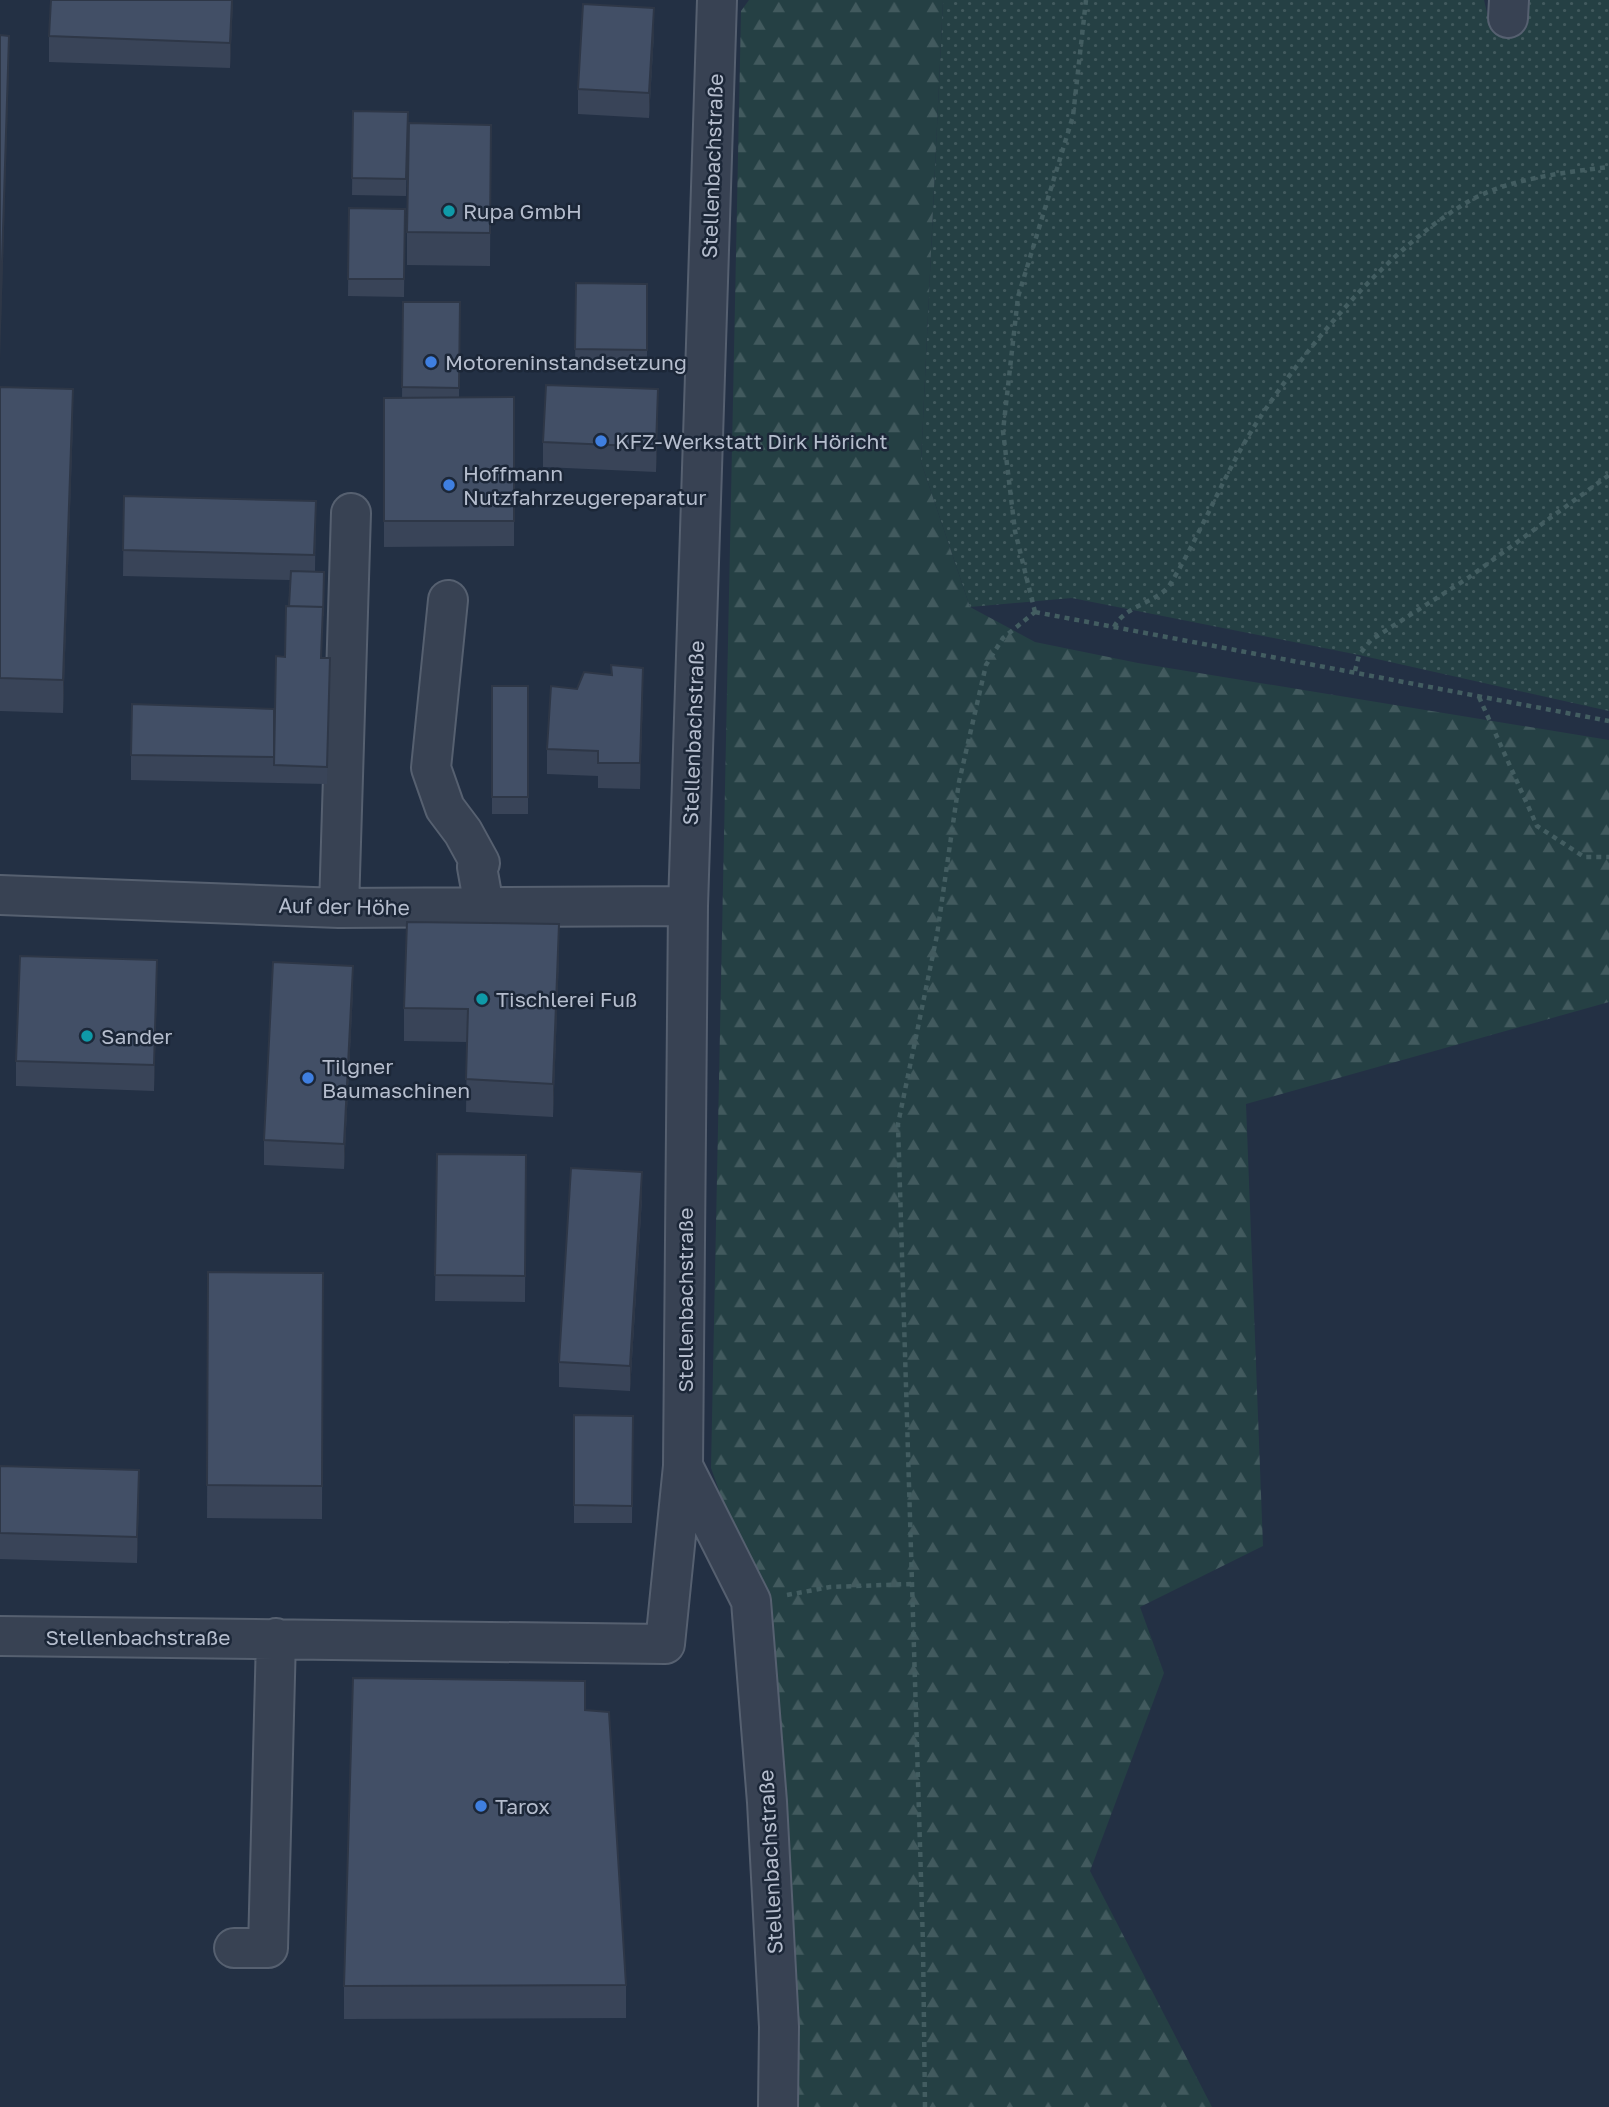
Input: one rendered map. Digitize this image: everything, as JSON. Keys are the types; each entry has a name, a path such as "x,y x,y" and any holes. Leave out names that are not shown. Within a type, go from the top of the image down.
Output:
{"street":[{"name":"Stellenbachstraße","path":"0,1636 666,1644 683,1466 688,906 717,0"},
{"path":"339,908 351,513"},
{"path":"448,600 431,768 445,808 463,832 480,863 477,867 484,906"},
{"name":"Auf der Höhe","path":"0,895 339,908 688,906"},
{"name":"Stellenbachstraße","path":"683,1466 751,1601 768,1815 779,2027 778,2107"},
{"path":"234,1948 268,1948 276,1638"}],"path":[{"path":"1035,612 1015,531 1003,431 1018,297 1073,116 1086,0"},
{"path":"1114,626 1119,616 1169,587 1259,420 1348,304 1410,243 1472,199 1548,174 1609,167"},
{"path":"1355,671 1359,655 1371,640 1468,578 1609,475"},
{"path":"925,2107 898,1124 937,935 959,782 986,665 1003,638 1035,612 1609,721"},
{"path":"1478,696 1537,826 1584,857 1609,857"},
{"path":"751,1601 830,1587 911,1584"}],"green space":[{"path":"749,0 943,0 921,462 970,607 1035,642 1138,663 1609,740 1609,1002 1246,1104 1263,1546 1140,1607 1164,1673 1090,1871 1212,2107 785,2107 771,1636 711,1468 741,11"},
{"path":"943,0 1484,0 1489,21 1527,21 1530,0 1609,0 1609,711 1359,655 1072,598 970,607 921,462"}],"building":[{"path":"51,0 232,0 230,43 49,36"},
{"path":"583,4 654,8 649,93 578,89"},
{"path":"0,35 9,36 0,327"},
{"path":"353,111 408,112 406,179 352,178"},
{"name":"Rupa GmbH","path":"409,123 491,125 490,233 407,232"},
{"path":"349,208 405,209 404,279 348,279"},
{"path":"576,283 647,284 647,350 575,349"},
{"name":"Motoreninstandsetzung","path":"403,302 460,302 459,388 402,387"},
{"path":"546,385 658,389 656,447 543,442"},
{"path":"0,387 73,389 63,680 0,678"},
{"name":"Hoffmann Nutzfahrzeugereparatur","path":"514,397 514,521 384,521 384,398"},
{"path":"124,496 316,501 314,555 123,550"},
{"path":"291,571 324,572 323,616 323,607 289,606"},
{"path":"286,606 323,607 321,658 330,658 327,767 274,765 276,656 285,657"},
{"path":"611,665 643,668 640,763 598,763 598,751 547,749 551,686 577,689 584,672 612,675"},
{"path":"492,686 528,686 528,797 492,797"},
{"path":"132,704 274,709 274,757 131,755"},
{"name":"Tischlerei Fuß","path":"407,922 559,924 553,1084 466,1079 468,1009 404,1008"},
{"name":"Sander","path":"20,956 157,960 154,1065 16,1061"},
{"name":"Tilgner Baumaschinen","path":"273,962 353,966 344,1144 264,1140"},
{"path":"437,1154 526,1155 525,1276 435,1275"},
{"path":"571,1168 642,1172 630,1366 559,1362"},
{"path":"208,1272 323,1273 322,1486 207,1485"},
{"path":"574,1415 633,1416 632,1506 574,1505"},
{"path":"0,1466 139,1470 137,1537 0,1533"},
{"name":"Tarox","path":"353,1678 585,1681 585,1710 609,1712 626,1985 344,1986"}],"place":[{"name":"Rupa GmbH","path":"449,211"},
{"name":"Motoreninstandsetzung","path":"431,362"},
{"name":"KFZ-Werkstatt Dirk Höricht","path":"601,441"},
{"name":"Hoffmann Nutzfahrzeugereparatur","path":"449,485"},
{"name":"Tischlerei Fuß","path":"482,999"},
{"name":"Sander","path":"87,1036"},
{"name":"Tilgner Baumaschinen","path":"308,1078"},
{"name":"Tarox","path":"481,1806"}]}
